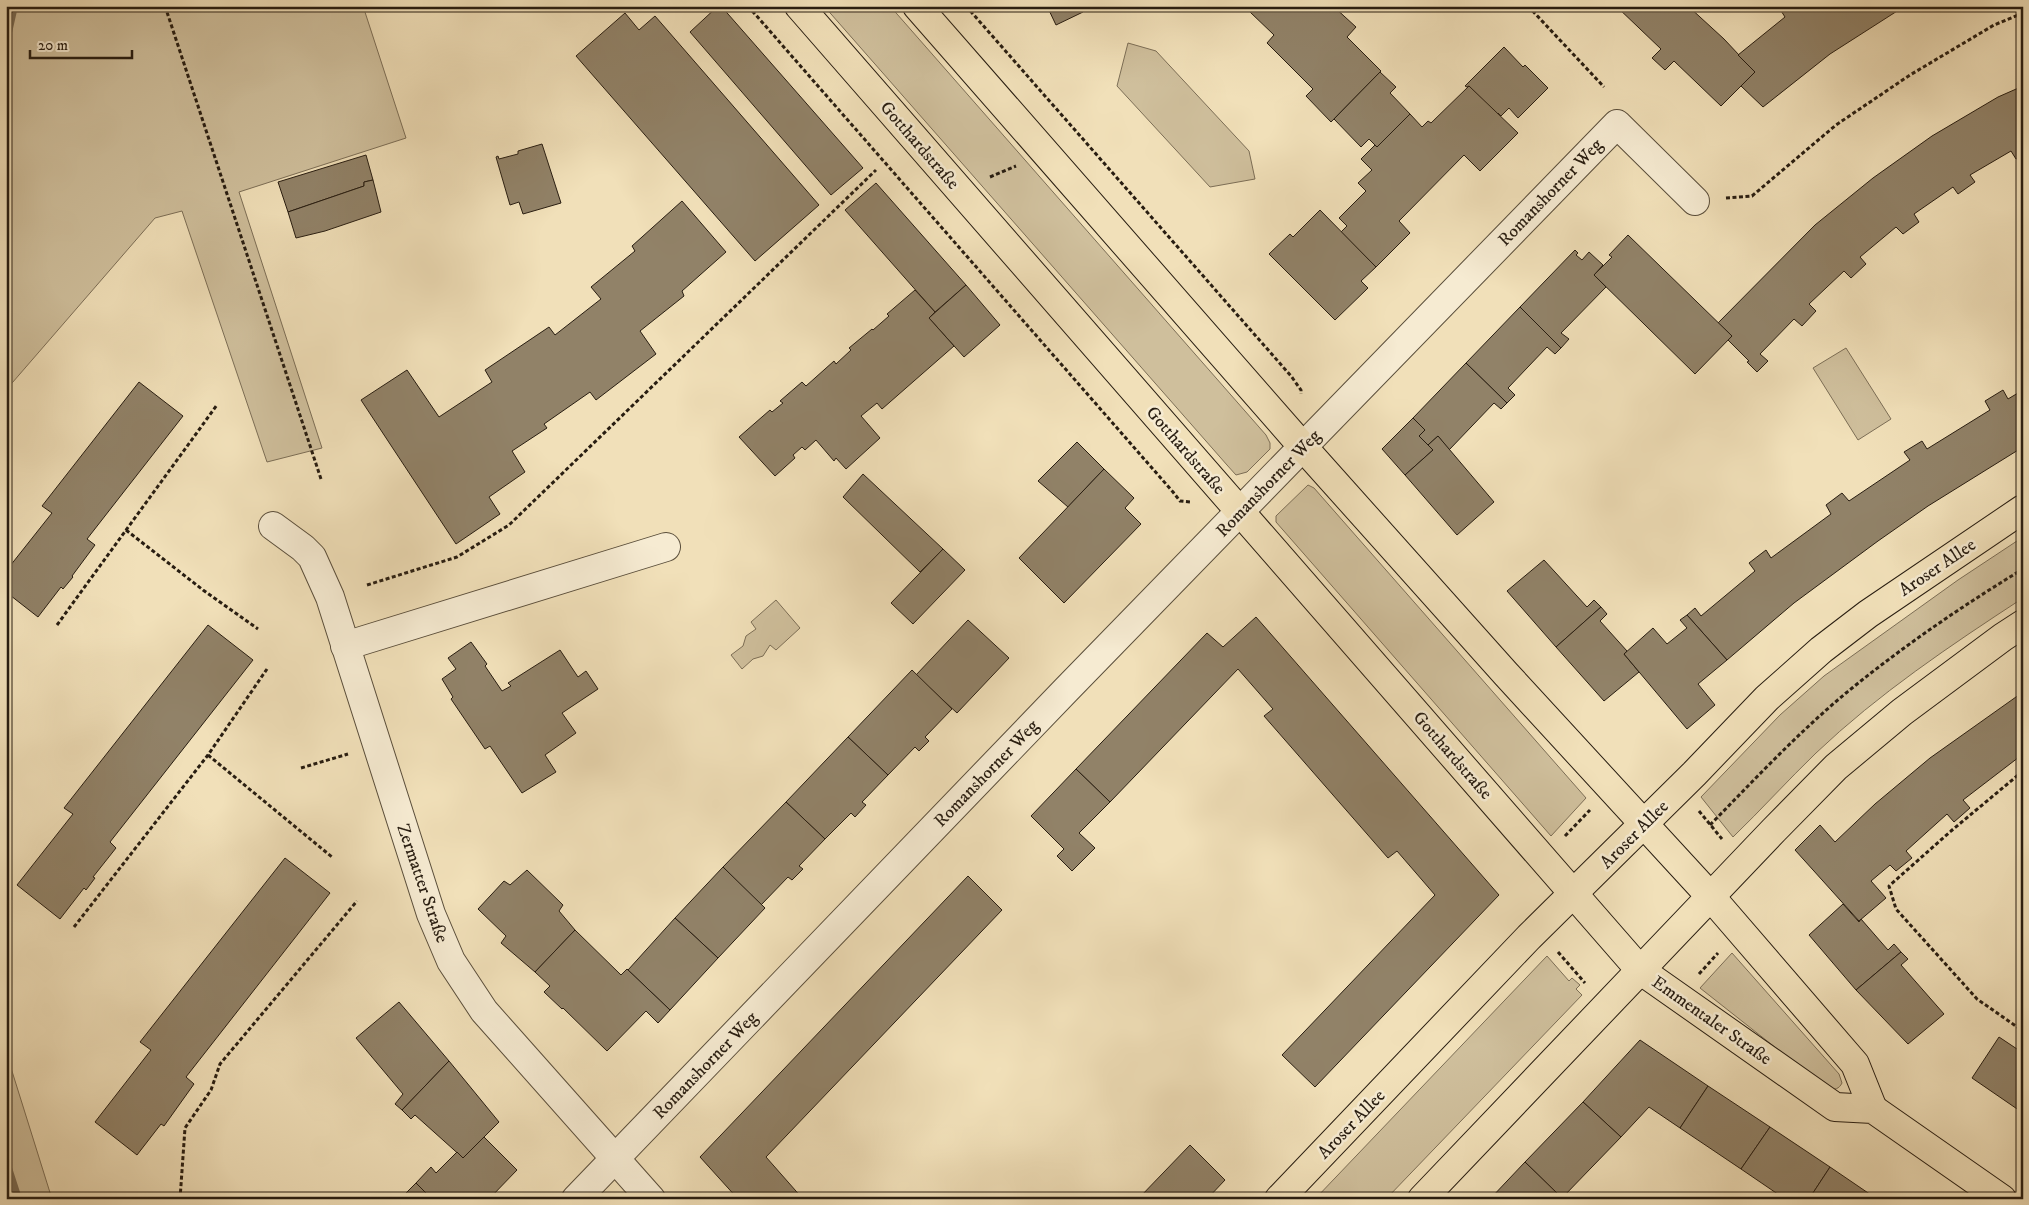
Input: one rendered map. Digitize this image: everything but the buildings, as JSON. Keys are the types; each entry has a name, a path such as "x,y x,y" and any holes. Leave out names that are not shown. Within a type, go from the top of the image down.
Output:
{"main road":[{"name":"Gotthardstraße","path":"799,6 1573,894"},
{"path":"917,6 1302,447 1643,825 1711,897 1855,1064 1873,1109 2002,1199"},
{"name":"Aroser Allee","path":"1279,1199 1529,937 1643,825 1767,698 1821,650 1890,598 2023,509"},
{"path":"1422,1199 1836,767 1902,712 2023,624"},
{"name":"Emmentaler Straße","path":"1573,894 1640,970 1835,1107 1873,1109"}],"street":[{"name":"Romanshorner Weg","path":"576,1199 1240,511 1617,124 1695,201"},
{"name":"Zermatter Straße","path":"273,526 312,557 330,597 431,914 451,961 484,1011 651,1199"},
{"path":"345,646 666,548"}],"path":[{"path":"165,6 321,479"},
{"path":"748,6 1180,501 1240,511"},
{"path":"966,6 1291,376 1300,390 1301,400"},
{"path":"1358,6 1359,8 1388,6"},
{"path":"1528,6 1604,87"},
{"path":"1695,201 1752,196 1836,125 1910,74 1994,25 2023,13"},
{"path":"986,178 1019,165"},
{"path":"367,585 457,556 509,525 876,170"},
{"path":"56,625 217,404"},
{"path":"126,530 203,590 258,629"},
{"path":"1710,825 1773,761 1846,693 1977,597 2023,569"},
{"path":"74,927 208,755 267,669"},
{"path":"208,755 332,857"},
{"path":"301,768 332,759"},
{"path":"2023,771 1889,886 1896,909 1977,999 2023,1031"},
{"path":"1694,805 1726,845"},
{"path":"1563,837 1593,807"},
{"path":"180,1199 185,1128 211,1090 220,1064 357,901"},
{"path":"1554,949 1589,987"},
{"path":"1692,982 1719,952"}],"shaded area":[{"path":"6,6 363,6 406,138 239,192 322,448 267,462 182,211 155,218 6,390"},
{"path":"824,6 890,6 1266,435 1270,443 1270,449 1247,472 1236,475"},
{"path":"1128,43 1156,51 1249,151 1255,179 1210,187 1117,86"},
{"path":"1846,348 1891,419 1858,440 1813,368"},
{"path":"1308,485 1314,488 1586,798 1551,836 1276,522 1276,516"},
{"path":"2023,537 2023,598 1942,652 1864,711 1816,753 1733,837 1701,797 1780,715 1824,676 1958,580"},
{"path":"776,600 800,628 776,650 770,645 763,656 753,659 742,669 731,655 743,646 746,636 756,629 751,622"},
{"path":"1732,953 1839,1074 1842,1083 1838,1088 1828,1089 1700,988"},
{"path":"1547,956 1569,981 1572,978 1580,985 1576,989 1582,995 1386,1199 1315,1199"},
{"path":"6,1052 52,1199 6,1199"}],"waterway":[{"path":"6,37 13,6"},
{"path":"6,1165 17,1199"}]}
